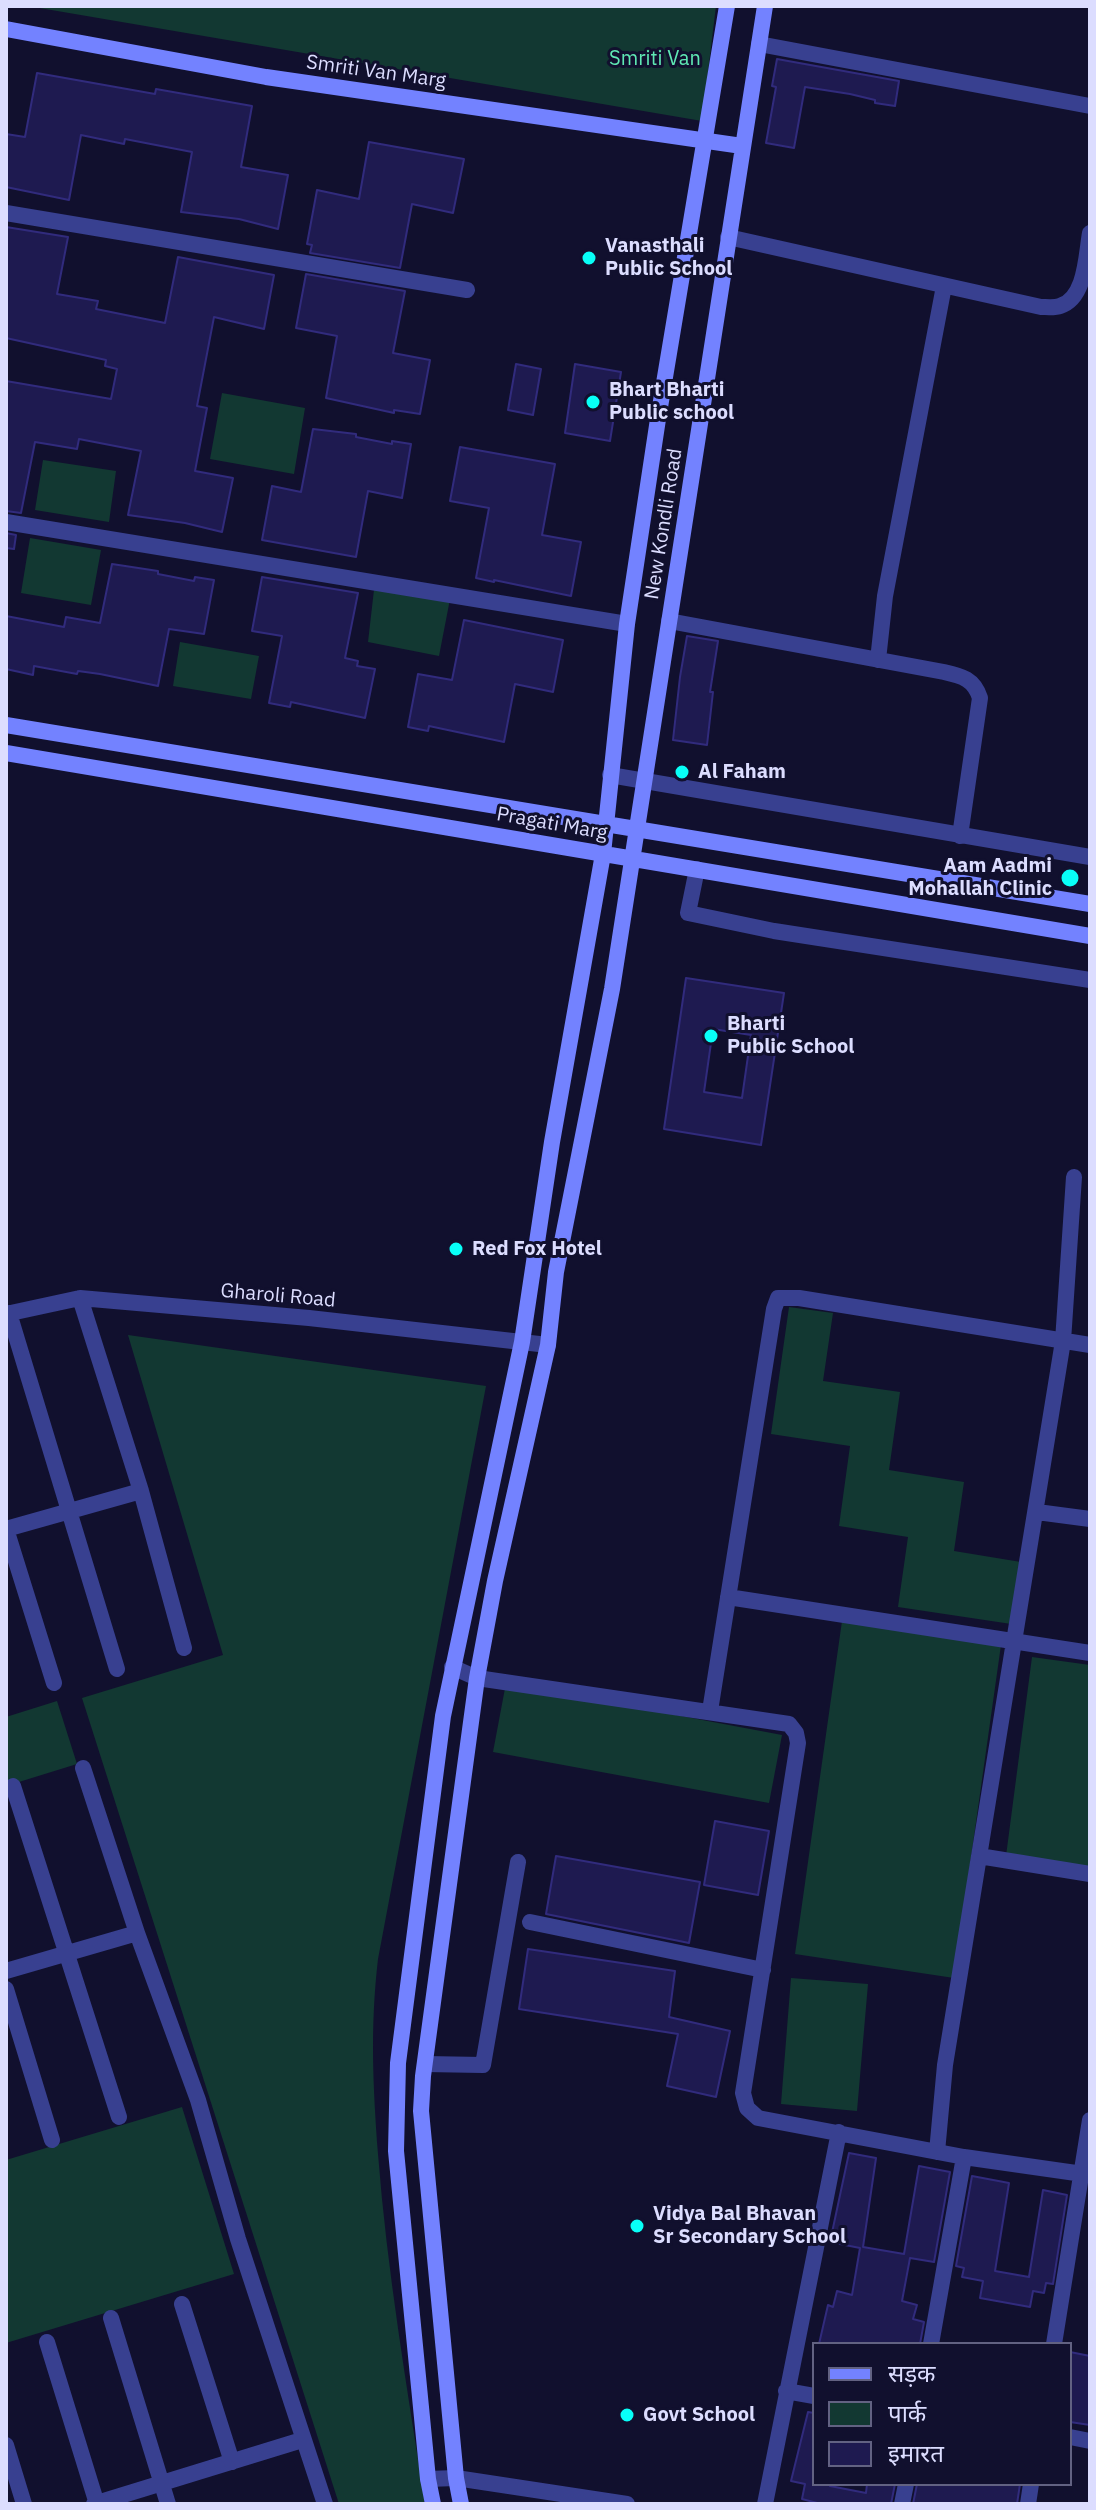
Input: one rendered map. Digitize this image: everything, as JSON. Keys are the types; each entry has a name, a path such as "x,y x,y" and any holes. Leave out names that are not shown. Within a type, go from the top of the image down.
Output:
{"street":[{"name":"New Kondli Road","path":"433,2504 396,2151 401,2032 443,1716 522,1342 552,1142 603,854 627,624 727,6"},
{"name":"New Kondli Road","path":"461,2504 421,2111 425,2064 477,1678 495,1581 548,1345 556,1272 612,989 765,6"},
{"name":"Smriti Van Marg","path":"6,29 266,77 742,146"},
{"path":"759,44 1090,106"},
{"path":"6,213 467,290"},
{"path":"728,237 1041,307 1061,306 1074,296 1082,281 1090,233"},
{"path":"878,660 885,596 944,286"},
{"path":"6,522 627,624"},
{"path":"669,621 969,680 980,698 979,716 960,836"},
{"name":"Pragati Marg","path":"6,725 1090,904"},
{"name":"Pragati Marg","path":"6,753 1090,936"},
{"path":"610,775 1090,857"},
{"path":"697,869 688,913 774,931 1090,980"},
{"path":"937,2152 945,2065 1063,1341 1074,1177"},
{"path":"80,1298 141,1491 184,1648"},
{"name":"Gharoli Road","path":"8,1314 80,1298 309,1318 548,1345"},
{"path":"710,1711 778,1298 799,1298 1090,1345"},
{"path":"8,1314 117,1669"},
{"path":"54,1683 6,1529 141,1491"},
{"path":"1037,1512 1090,1519"},
{"path":"728,1597 1090,1653"},
{"path":"452,1667 477,1678 789,1724 796,1733 798,1743 743,2093 747,2108 758,2118 964,2157 1086,2175"},
{"path":"83,1768 137,1933 198,2100 238,2239 325,2504"},
{"path":"13,1786 119,2117"},
{"path":"979,1856 1090,1874"},
{"path":"425,2064 483,2065 518,1862"},
{"path":"530,1922 763,1970"},
{"path":"6,1971 137,1933"},
{"path":"6,1989 52,2140"},
{"path":"1054,2342 1086,2175 1090,2120"},
{"path":"765,2504 839,2132"},
{"path":"931,2342 964,2157"},
{"path":"182,2304 232,2462"},
{"path":"111,2318 168,2504"},
{"path":"47,2342 96,2504 302,2440"},
{"path":"786,2391 812,2396"},
{"path":"6,2445 24,2504"},
{"path":"428,2479 456,2478 562,2498 627,2504"}],"green space":[{"name":"Smriti Van","path":"28,6 716,6 702,121"},
{"path":"222,393 305,408 294,474 210,459"},
{"path":"43,460 116,471 109,522 35,510"},
{"path":"30,538 101,550 91,605 21,593"},
{"path":"375,581 451,594 439,656 368,642"},
{"path":"180,642 259,656 251,699 173,686"},
{"path":"789,1307 833,1313 823,1381 900,1392 889,1470 964,1482 954,1551 1027,1563 1018,1625 898,1607 908,1537 839,1526 850,1446 771,1434"},
{"path":"128,1335 486,1386 378,1959 374,2009 376,2129 382,2198 425,2504 339,2504 82,1698 223,1655"},
{"path":"842,1621 1001,1645 954,1978 795,1954"},
{"path":"1032,1657 1090,1665 1090,1868 1006,1856"},
{"path":"506,1683 782,1735 769,1803 493,1752"},
{"path":"57,1701 77,1764 6,1786 6,1717"},
{"path":"791,1978 868,1984 857,2111 781,2104"},
{"path":"182,2107 234,2274 6,2343 6,2160"}],"building":[{"path":"777,59 899,81 895,106 850,94 805,87 794,148 766,143 776,87 772,86"},
{"path":"37,73 155,94 156,89 252,106 241,167 288,175 278,229 239,219 181,212 192,152 125,139 124,144 81,135 69,200 6,187 6,134 25,137"},
{"path":"369,142 464,159 453,213 412,204 400,268 310,253 312,245 307,244 317,190 359,199"},
{"path":"6,227 68,237 57,294 98,301 96,309 165,323 178,257 274,275 264,329 214,317 197,406 207,408 195,471 233,478 222,532 128,515 141,451 79,439 77,449 35,442 21,513 6,511 6,381 111,399 117,369 105,366 106,360 6,338"},
{"path":"306,274 405,291 393,353 430,360 420,414 394,410 394,413 326,398 337,336 296,328"},
{"path":"516,364 541,369 533,415 508,410"},
{"name":"Bhart Bharti Public school","path":"575,364 621,372 610,441 565,433"},
{"path":"313,429 356,434 356,437 392,444 392,441 411,444 402,498 368,491 356,557 262,540 272,486 301,492"},
{"path":"460,447 555,464 542,535 581,542 571,596 476,578 489,508 450,501"},
{"path":"6,533 16,535 14,549 6,548"},
{"path":"112,564 158,571 158,574 194,581 195,577 214,580 204,634 169,629 158,686 100,674 78,671 77,674 34,666 33,675 6,669 6,616 64,627 66,617 100,623"},
{"path":"262,577 358,593 345,658 358,661 357,666 375,669 365,718 291,702 290,707 269,703 282,636 252,631"},
{"path":"464,620 563,640 553,692 515,684 504,742 429,726 428,731 408,727 418,674 452,680"},
{"path":"687,636 718,641 710,692 713,692 707,745 673,740"},
{"path":"686,978 784,993 761,1145 664,1129","holes":["713,1029 751,1035 742,1098 704,1092"]},
{"path":"715,1821 769,1831 758,1895 704,1885"},
{"path":"556,1856 700,1882 689,1943 546,1914"},
{"path":"528,1949 675,1971 669,2017 730,2031 716,2097 667,2086 678,2034 519,2009"},
{"path":"849,2153 876,2158 863,2247 904,2254 919,2166 950,2172 934,2262 910,2258 902,2301 917,2305 913,2319 924,2322 920,2342 819,2342 828,2305 833,2307 837,2291 852,2295 860,2248 830,2242"},
{"path":"972,2176 1009,2183 995,2271 1029,2277 1043,2190 1067,2195 1053,2284 1046,2283 1044,2293 1033,2291 1030,2307 980,2298 983,2281 962,2277 964,2268 956,2266"},
{"path":"1072,2352 1090,2356 1090,2425 1072,2422"},
{"path":"808,2412 812,2413 812,2486 866,2493 867,2486 895,2486 891,2504 821,2504 802,2499 805,2484 791,2481"},
{"path":"917,2486 1020,2486 1017,2504 913,2504"}],"place":[{"name":"Vanasthali Public School","path":"589,258"},
{"name":"Bhart Bharti Public school","path":"593,402"},
{"name":"Al Faham","path":"682,772"},
{"name":"Aam Aadmi Mohallah Clinic","path":"1070,878"},
{"name":"Bharti Public School","path":"711,1036"},
{"name":"Red Fox Hotel","path":"456,1249"},
{"name":"Vidya Bal Bhavan Sr Secondary School","path":"637,2226"},
{"name":"Govt School","path":"627,2415"}]}
